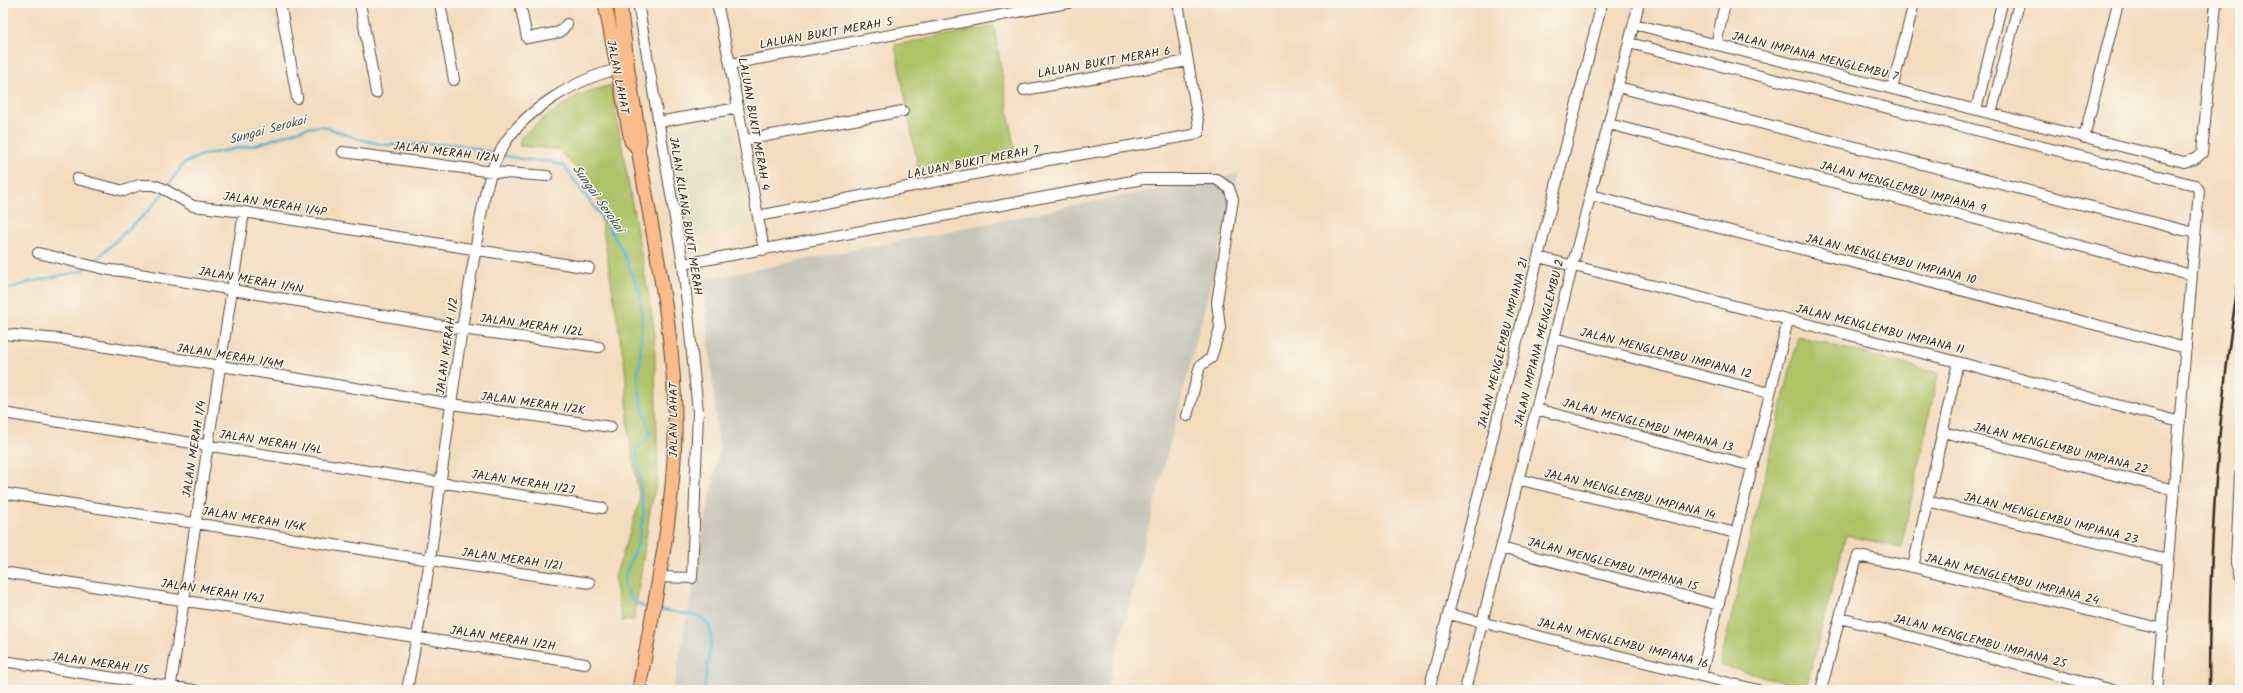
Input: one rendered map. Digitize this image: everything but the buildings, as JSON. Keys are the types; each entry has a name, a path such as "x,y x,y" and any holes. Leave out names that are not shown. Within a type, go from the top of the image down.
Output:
{"main road":[{"name":"JALAN LAHAT","path":"605,3 616,70 631,141 639,145"},
{"name":"JALAN LAHAT","path":"619,3 639,145 667,324 674,392 675,437 670,508 639,690"},
{"path":"616,70 620,65 621,60 619,3"}],"street":[{"path":"280,3 297,98"},
{"path":"360,3 376,93"},
{"path":"440,3 454,80"},
{"path":"520,3 525,36 529,38 560,32 567,24"},
{"name":"JALAN KILANG BUKIT MERAH","path":"638,3 683,264 698,412 692,578 659,577"},
{"name":"LALUAN BUKIT MERAH 4","path":"717,3 730,64 764,250"},
{"name":"LALUAN BUKIT MERAH 5","path":"730,64 1068,3"},
{"path":"1178,3 1188,61"},
{"name":"JALAN MENGLEMBU IMPIANA 21","path":"1429,690 1602,3"},
{"name":"JALAN IMPIANA MENGLEMBU 2","path":"1465,690 1639,3"},
{"path":"1716,45 1725,3"},
{"path":"1892,89 1914,3"},
{"path":"1976,110 2002,3"},
{"path":"1991,114 2019,3"},
{"path":"2084,138 2118,3"},
{"name":"JALAN IMPIANA MENGLEMBU 7","path":"1634,24 2184,162 2195,160 2202,153 2205,134 2216,3"},
{"path":"1629,43 2195,185 2199,190 2157,690"},
{"name":"LALUAN BUKIT MERAH 6","path":"1024,90 1188,61"},
{"name":"LALUAN BUKIT MERAH 7","path":"758,216 1022,165 1193,135 1199,132 1199,127 1188,61"},
{"name":"JALAN MERAH 1/2","path":"408,690 430,560 461,329 486,192 497,159 505,144 522,123 543,105 602,73 616,70"},
{"path":"1618,87 2195,233"},
{"path":"658,122 738,108"},
{"path":"744,140 903,111"},
{"name":"JALAN MENGLEMBU IMPIANA 9","path":"1609,124 2192,275"},
{"name":"JALAN MERAH 1/2N","path":"343,152 493,172 547,176"},
{"name":"JALAN MERAH 1/4P","path":"77,179 124,191 139,185 152,185 162,188 193,206 244,212 589,268"},
{"path":"683,264 1143,179 1216,179 1229,188 1233,200 1217,302 1220,328 1211,358 1200,366 1187,416"},
{"name":"JALAN MENGLEMBU IMPIANA 10","path":"1591,195 2186,348"},
{"name":"JALAN MERAH 1/4","path":"170,688 244,212"},
{"name":"JALAN MERAH 1/4N","path":"38,253 95,267 461,329"},
{"name":"JALAN MENGLEMBU IMPIANA 11","path":"1538,257 1958,362 2180,422"},
{"path":"1701,676 1788,320"},
{"name":"JALAN MERAH 1/2L","path":"461,329 599,347"},
{"name":"JALAN MERAH 1/4M","path":"3,334 58,340 220,368 452,404"},
{"name":"JALAN MENGLEMBU IMPIANA 12","path":"1554,338 1770,393"},
{"path":"1913,567 1958,362"},
{"name":"JALAN MERAH 1/2K","path":"452,404 611,427"},
{"name":"JALAN MENGLEMBU IMPIANA 13","path":"1536,409 1753,466"},
{"name":"JALAN MERAH 1/4L","path":"3,413 440,482"},
{"name":"JALAN MENGLEMBU IMPIANA 22","path":"1943,432 2174,490"},
{"path":"2240,475 2236,563 2240,576"},
{"name":"JALAN MENGLEMBU IMPIANA 14","path":"1518,479 1736,533"},
{"name":"JALAN MERAH 1/2J","path":"440,482 602,508"},
{"name":"JALAN MERAH 1/4K","path":"3,493 430,560"},
{"name":"JALAN MENGLEMBU IMPIANA 23","path":"1927,501 2168,560"},
{"name":"JALAN MENGLEMBU IMPIANA 15","path":"1501,548 1719,605"},
{"name":"JALAN MENGLEMBU IMPIANA 24","path":"1840,618 1856,558 1861,556 1913,567 2163,629"},
{"name":"JALAN MERAH 1/2I","path":"430,560 590,583"},
{"name":"JALAN MERAH 1/4J","path":"3,572 416,637"},
{"name":"JALAN MENGLEMBU IMPIANA 16","path":"1448,614 1758,690"},
{"path":"1823,690 1840,618"},
{"name":"JALAN MENGLEMBU IMPIANA 25","path":"1840,618 2113,690"},
{"name":"JALAN MERAH 1/2H","path":"416,637 586,664"},
{"name":"JALAN MERAH 1/5","path":"3,661 170,688 194,690"}],"shaded area":[{"path":"731,116 749,228 693,235 686,228 666,129"},
{"path":"1239,173 1107,690 673,690 719,451 703,280"}],"green space":[{"path":"994,26 1015,153 918,167 895,45"},
{"path":"611,85 654,327 658,476 650,511 634,620 622,621 615,577 640,501 629,435 625,368 596,187 557,149 519,146 521,137 545,117 578,95"},
{"path":"1798,336 1938,373 1901,548 1846,535 1806,688 1720,665"}],"waterway":[{"name":"Sungai Serokai","path":"167,188 183,164 202,155 256,145 306,128 322,126 359,139 385,145 456,144 497,154"},
{"name":"Sungai Serokai","path":"501,155 521,159 552,162 564,166 606,223 623,252 640,293 642,317 640,362 637,374 641,401 650,433 645,442 636,449 644,512 638,544 626,572 624,584 631,599 642,606 649,608"},
{"name":"Sungai Serokai","path":"92,263 148,211 164,192"},
{"name":"Sungai Serokai","path":"3,291 30,282 82,271 86,267"},
{"name":"Sungai Serokai","path":"658,609 701,617 710,627 711,641 704,690"}],"railway":[{"path":"2209,690 2209,638 2216,480 2225,376 2240,272"}]}
